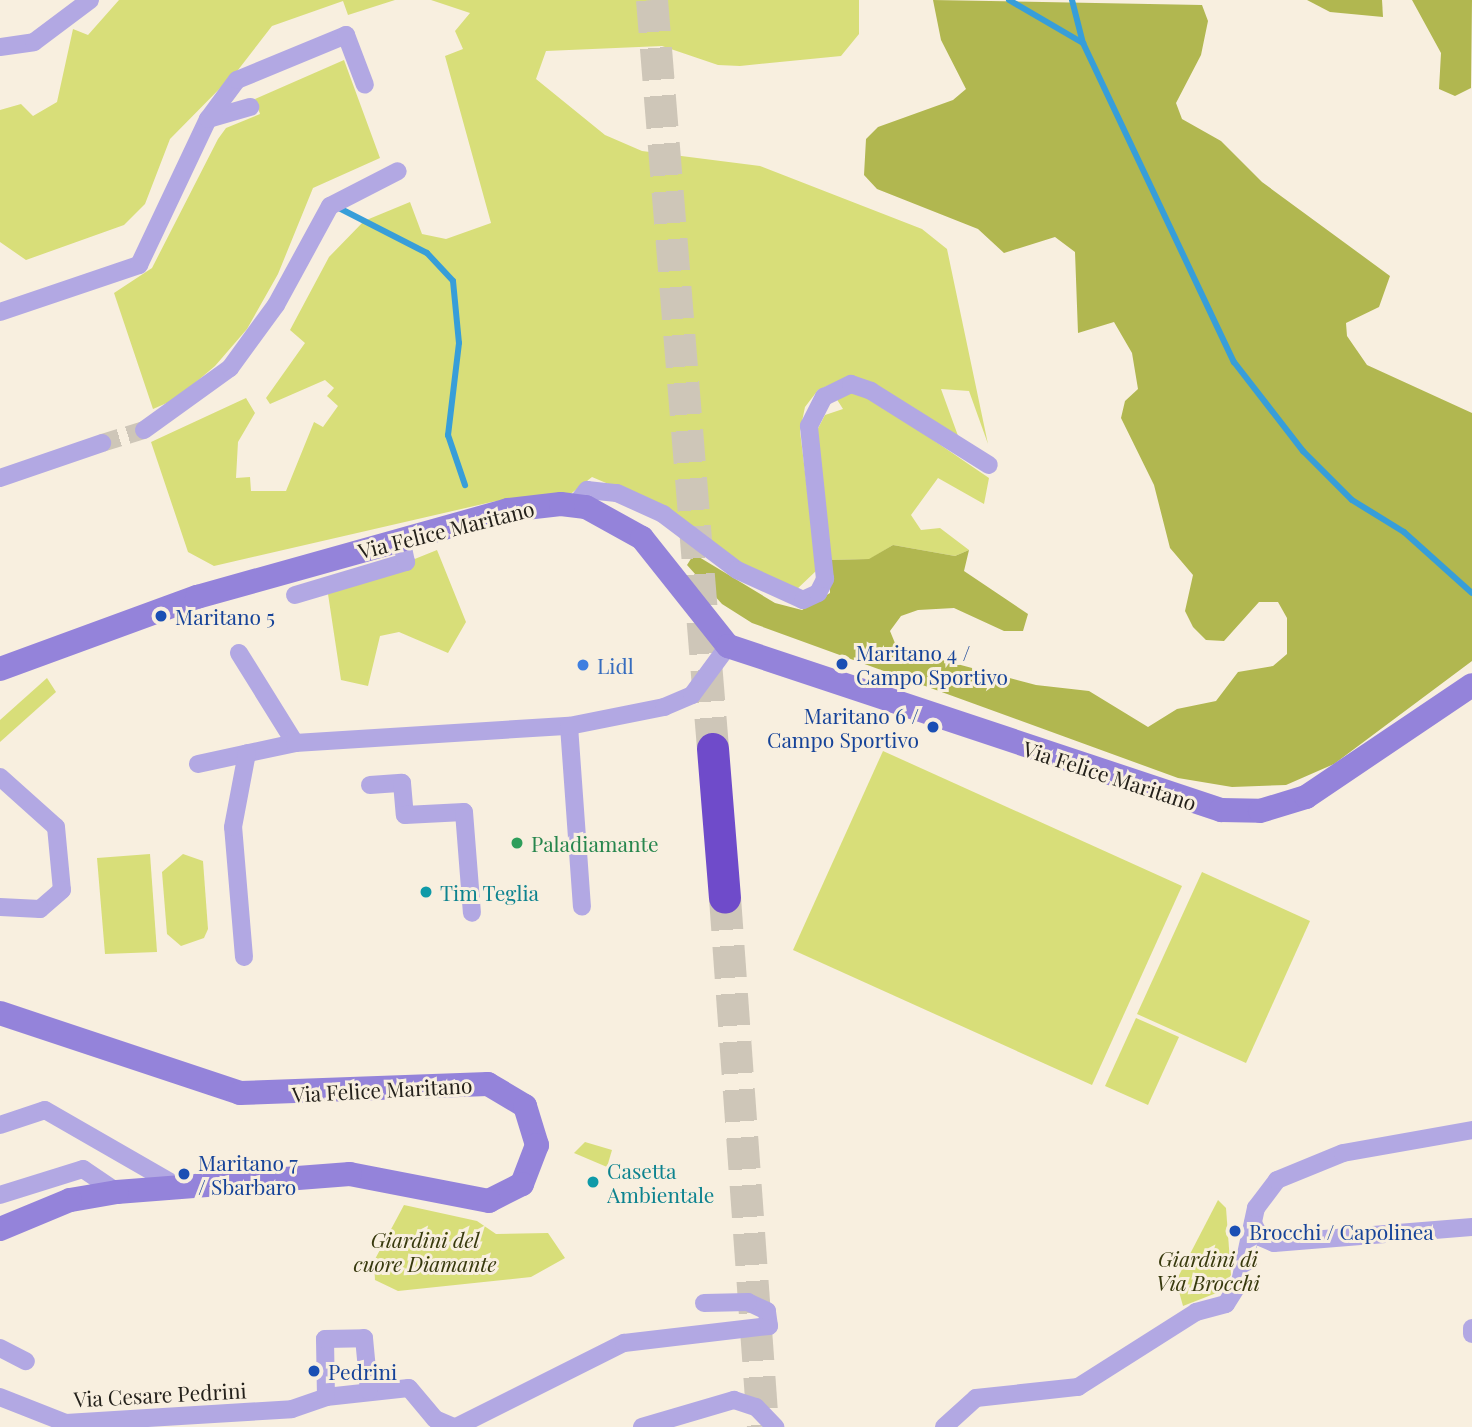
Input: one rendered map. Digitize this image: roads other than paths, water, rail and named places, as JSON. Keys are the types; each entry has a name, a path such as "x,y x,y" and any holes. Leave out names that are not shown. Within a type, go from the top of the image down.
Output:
{"highway":[{"path":"713,749 725,898"}],"street":[{"path":"0,47 34,43 90,0"},
{"path":"0,312 139,265 208,119 237,80 346,36 365,85"},
{"path":"208,119 250,107"},
{"path":"144,430 198,397 236,360 276,305 330,205 398,171"},
{"name":"Via Felice Maritano","path":"0,669 155,611 401,538 508,510 576,504 587,490 617,494 663,514 737,570 803,600 825,579 809,426 824,397 851,384 871,391 989,465"},
{"path":"0,478 102,443"},
{"path":"198,764 295,743 569,726 664,707 692,695 728,646 642,538 576,504"},
{"path":"295,595 406,562 401,538"},
{"name":"Via Felice Maritano","path":"728,646 1169,797 1240,812 1306,797 1472,685"},
{"path":"239,653 295,743"},
{"path":"569,726 582,907"},
{"path":"244,957 233,827 247,753"},
{"path":"0,777 56,827 62,890 40,909 0,907"},
{"path":"370,785 402,783 405,815 464,812 472,913"},
{"name":"Via Felice Maritano","path":"0,1013 240,1093 488,1084 526,1106 536,1131 530,1173 513,1192 489,1201 350,1174 117,1192 70,1200 0,1229"},
{"path":"0,1125 45,1110 179,1187"},
{"path":"944,1427 976,1398 1078,1387 1196,1312 1226,1304 1240,1282 1253,1223 1274,1183 1303,1167 1437,1132 1472,1130"},
{"path":"0,1195 83,1169 117,1192"},
{"path":"1253,1223 1260,1237 1274,1243 1472,1227"},
{"name":"Via Cesare Pedrini","path":"0,1397 66,1423 301,1408 326,1397 409,1388 435,1419 455,1427 624,1343 769,1326 761,1306 704,1303"},
{"path":"1472,1328 1472,1334"},
{"path":"326,1397 325,1339 364,1338 369,1391"},
{"path":"0,1349 26,1361"},
{"path":"642,1427 734,1401 756,1407 775,1427"}],"waterway":[{"path":"1009,0 1083,43"},
{"path":"1072,0 1083,43 1234,362 1303,451 1352,500 1404,532 1472,593"},
{"path":"337,207 427,253 453,281 459,343 448,435 465,485"}],"tunnel":[{"path":"652,0 713,749"},
{"path":"102,443 144,430"},
{"path":"725,898 763,1427"}],"place":[{"name":"Maritano 5","path":"161,616"},
{"name":"Maritano 4 / Campo Sportivo","path":"842,664"},
{"name":"Lidl","path":"583,665"},
{"name":"Maritano 6 / Campo Sportivo","path":"933,727"},
{"name":"Paladiamante","path":"517,843"},
{"name":"Tim Teglia","path":"426,892"},
{"name":"Maritano 7 / Sbarbaro","path":"184,1174"},
{"name":"Casetta Ambientale","path":"593,1182"},
{"name":"Brocchi / Capolinea","path":"1235,1231"},
{"name":"Pedrini","path":"314,1371"}],"park label":[{"name":"Giardini del cuore Diamante","path":"425,1251"},
{"name":"Giardini di Via Brocchi","path":"1208,1270"}]}
